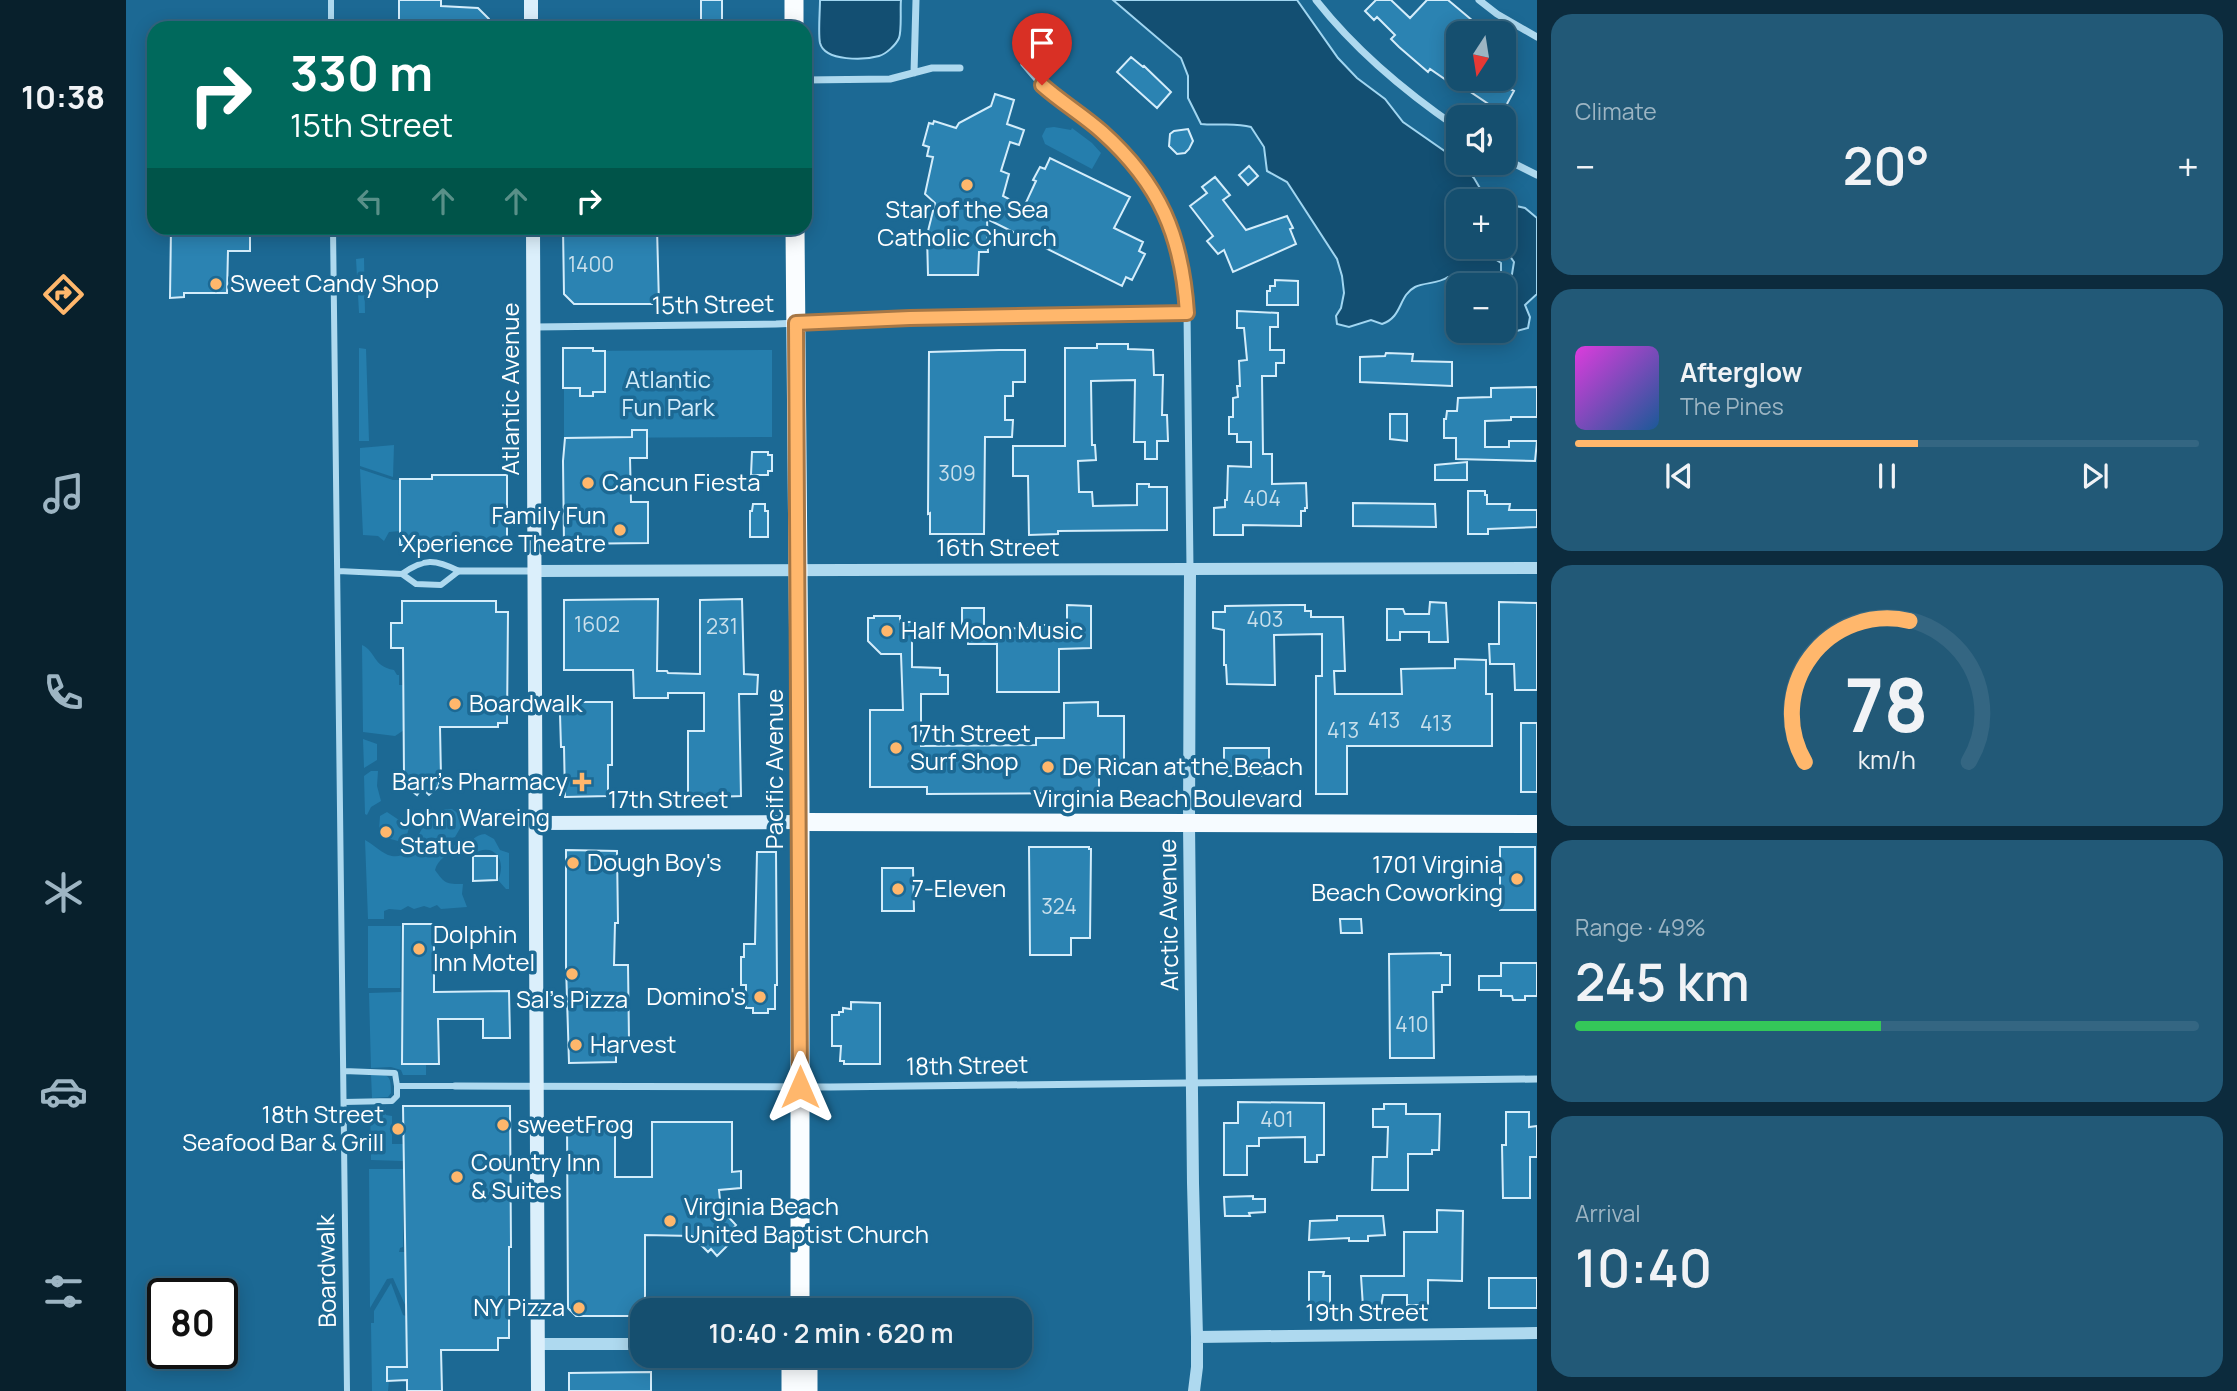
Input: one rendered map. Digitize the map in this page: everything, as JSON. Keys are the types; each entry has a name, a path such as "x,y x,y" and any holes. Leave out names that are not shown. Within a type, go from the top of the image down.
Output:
{"highway":[{"path":"794,0 794,21"},
{"name":"Pacific Avenue","path":"795,235 800,822 800,1298"},
{"path":"791,1368 791,1391"},
{"path":"808,1368 808,1391"}],"main road":[{"path":"531,0 531,21"},
{"name":"Atlantic Avenue","path":"533,235 538,1391"},
{"name":"Virginia Beach Boulevard","path":"800,822 1537,824"},
{"name":"17th Street","path":"536,823 800,822"}],"street":[{"path":"331,0 331,21"},
{"path":"914,73 916,0"},
{"path":"1316,0 1341,31 1387,75 1446,119"},
{"path":"1479,0 1497,15 1537,37"},
{"name":"Arctic Avenue","path":"1024,64 1052,94 1122,151 1156,197 1169,222 1180,257 1187,313 1189,824 1197,1337 1194,1391"},
{"path":"812,80 890,79 932,68 960,68"},
{"path":"1516,164 1537,175"},
{"name":"Boardwalk","path":"333,235 347,1391"},
{"name":"15th Street","path":"533,327 1187,313"},
{"name":"16th Street","path":"402,574 418,563 443,563 459,571 1537,568"},
{"name":"16th Street","path":"338,571 402,574 416,584 441,585 459,571"},
{"name":"18th Street","path":"344,1072 395,1073 397,1086 537,1087 800,1087 1537,1079"},
{"path":"344,1102 392,1101 397,1096 397,1086"},
{"name":"19th Street","path":"1197,1337 1537,1333"},
{"path":"539,1344 630,1344"}],"green space":[{"path":"1046,128 1072,128 1092,143 1101,153 1092,169 1045,144 1042,136"},
{"path":"364,258 365,313 359,313 356,259"},
{"path":"359,348 366,349 369,441 359,441"},
{"name":"Atlantic Fun Park","path":"772,350 772,437 564,438 564,351"},
{"path":"394,445 393,477 360,466 360,448"},
{"path":"360,469 399,480 400,531 389,532 384,541 378,536 363,535"},
{"path":"362,645 378,662 394,670 399,675 399,685 403,685 404,730 395,736 363,732"},
{"path":"363,739 377,744 377,760 364,768"},
{"path":"371,771 378,771 377,786 381,801 371,807 367,815 364,776"},
{"path":"452,809 459,814 462,825 455,837 441,841 449,845 461,845 458,852 441,860 435,870 446,882 463,884 462,894 467,907 441,909 437,905 414,909 408,906 401,910 384,911 384,919 368,919 365,840 388,855 404,854 431,816"},
{"path":"387,812 410,824 407,835 398,841 383,837 379,830 380,816"},
{"path":"485,834 494,839 500,850 509,853 509,889 498,880 501,865 496,854 486,850 472,855 472,841"},
{"path":"368,926 401,926 400,988 368,988"},
{"path":"401,992 401,1062 426,1063 426,1075 403,1075 401,1070 391,1067 371,1068 369,993"},
{"path":"371,1074 388,1077 391,1093 388,1097 372,1098"},
{"path":"370,1107 386,1107 386,1115 392,1116 392,1144 403,1144 403,1161 371,1160"},
{"path":"369,1169 403,1169 403,1247 399,1252 406,1252 406,1307 393,1278 387,1279 370,1308"},
{"path":"391,1283 403,1315 406,1316 406,1381 389,1380 388,1391 372,1391 371,1323 374,1323 374,1311"}],"shaded area":[{"path":"820,0 901,0 899,38 890,49 879,56 855,59 829,54 820,43"},
{"path":"1113,0 1297,0 1338,58 1357,78 1385,99 1403,122 1446,152 1446,175 1471,175 1480,189 1446,189 1446,259 1495,259 1501,263 1501,273 1446,273 1446,278 1440,281 1423,284 1410,291 1389,321 1382,324 1371,320 1349,327 1337,324 1336,316 1344,293 1337,259 1287,182 1267,171 1264,147 1251,127 1201,124 1188,98 1188,76 1181,58"},
{"path":"1516,206 1525,208 1537,218 1537,294 1525,305 1530,317 1528,328 1516,331 1516,273 1512,273 1512,259 1516,259"}],"building":[{"path":"399,0 441,0 441,6 478,8 489,19 489,21 399,21"},
{"path":"701,0 722,0 722,21 701,21"},
{"path":"1376,0 1391,0 1410,18 1427,0 1448,0 1473,21 1446,21 1446,80 1430,69 1428,72 1391,39 1395,35 1377,17 1374,20 1365,11"},
{"path":"1131,57 1171,92 1157,108 1117,72"},
{"path":"1469,91 1514,91 1506,105 1490,105"},
{"path":"995,94 1014,100 1007,124 1024,130 1019,145 1010,142 1001,171 1009,174 1003,196 1024,207 1036,181 1033,180 1040,167 1045,169 1050,158 1130,197 1114,228 1143,242 1139,251 1145,254 1132,280 1126,277 1122,286 987,219 988,252 979,252 978,275 928,275 927,235 935,203 925,194 933,157 927,156 929,147 923,145 929,123 933,124 934,121 956,128 959,123 991,106"},
{"path":"1188,129 1193,141 1185,153 1177,154 1169,146 1170,134"},
{"path":"1249,166 1258,176 1248,185 1239,175"},
{"path":"1215,177 1230,195 1223,200 1246,230 1287,216 1296,244 1233,272 1224,250 1218,254 1207,241 1213,236 1190,206 1207,193 1202,187"},
{"path":"171,235 250,235 250,251 228,251 227,293 184,293 184,297 170,298"},
{"path":"563,235 657,235 659,304 574,304 564,294"},
{"path":"1275,280 1298,281 1298,305 1267,305 1267,291 1270,291 1270,286 1275,286"},
{"path":"1237,311 1278,313 1278,327 1270,327 1270,350 1284,350 1284,363 1276,363 1276,376 1262,376 1263,454 1272,454 1272,484 1306,483 1307,508 1301,511 1301,526 1243,525 1243,535 1214,535 1214,508 1225,507 1227,500 1228,466 1251,467 1251,442 1237,442 1237,434 1229,434 1233,398 1238,397 1237,386 1240,386 1239,361 1247,360 1244,328 1237,328"},
{"path":"1097,344 1128,344 1128,349 1153,350 1154,375 1163,375 1162,415 1167,415 1168,441 1157,441 1157,459 1145,459 1145,442 1134,442 1135,380 1091,381 1092,445 1095,445 1096,460 1078,461 1079,492 1092,492 1093,506 1137,505 1137,484 1167,487 1167,530 1058,531 1058,534 1029,535 1028,476 1013,476 1013,446 1065,446 1065,348 1097,348"},
{"path":"563,348 593,348 593,351 605,351 605,392 580,396 580,388 563,388"},
{"path":"1025,350 1025,382 1013,382 1013,396 1005,396 1005,420 1013,420 1012,437 985,437 984,534 930,534 929,352"},
{"path":"1386,353 1413,354 1412,361 1452,362 1452,386 1360,382 1360,357 1385,356"},
{"path":"1537,387 1537,417 1485,421 1485,447 1509,447 1509,441 1537,441 1535,461 1456,459 1456,438 1444,438 1444,419 1447,411 1457,411 1458,398 1491,397 1491,388"},
{"path":"1390,414 1407,414 1407,441 1390,439"},
{"path":"632,430 647,430 647,458 630,458 631,502 648,502 648,543 564,544 565,438 632,437"},
{"path":"752,452 768,452 768,455 772,455 772,471 768,471 768,475 751,475"},
{"path":"1467,462 1467,480 1435,480 1435,465"},
{"path":"432,475 507,475 507,545 400,545 400,479 432,479"},
{"path":"1468,491 1485,491 1487,504 1510,504 1509,510 1537,510 1537,527 1488,529 1488,534 1468,534"},
{"path":"1353,503 1435,504 1436,527 1353,526"},
{"path":"753,504 765,504 765,511 768,511 768,537 750,537 750,511"},
{"path":"658,599 657,671 700,674 700,600 742,599 744,674 758,675 757,694 739,694 741,796 688,798 688,731 704,731 704,693 668,693 668,698 634,698 633,670 564,670 564,600"},
{"name":"Boardwalk","path":"402,601 496,601 496,612 508,612 507,723 498,723 498,727 440,727 441,777 438,787 429,795 422,788 417,795 409,789 404,774 403,648 391,648 391,623 402,623"},
{"path":"1430,602 1446,603 1448,642 1429,642 1429,632 1400,632 1400,640 1387,640 1387,609 1403,609 1405,614 1429,614"},
{"path":"1499,602 1537,603 1537,690 1515,690 1514,664 1490,664 1489,644 1499,644"},
{"path":"1067,605 1091,606 1091,648 1059,649 1059,692 997,692 997,644 968,644 968,632 962,632 962,608 984,608 984,629 1037,628 1037,625 1067,625"},
{"path":"1305,605 1305,611 1311,611 1311,617 1343,617 1345,671 1334,671 1335,694 1402,694 1401,669 1455,668 1455,659 1486,660 1486,694 1492,694 1492,746 1347,746 1347,794 1316,794 1316,676 1322,676 1322,634 1274,635 1275,685 1227,684 1224,630 1213,628 1213,612 1225,612 1225,606"},
{"path":"900,616 900,622 912,622 912,667 940,668 940,675 948,675 948,694 921,694 921,746 1036,745 1036,738 1064,738 1064,703 1098,702 1098,716 1124,716 1124,762 1099,762 1099,793 927,794 927,787 870,787 870,710 903,710 901,654 881,654 868,641 868,618"},
{"path":"564,702 612,702 612,765 608,765 608,796 565,797 560,714 564,714"},
{"path":"1521,723 1537,723 1537,792 1521,792"},
{"path":"1224,748 1269,748 1269,776 1224,776"},
{"path":"1029,847 1091,849 1090,938 1071,938 1071,955 1030,955"},
{"name":"1701 Virginia Beach Coworking","path":"1500,847 1535,847 1535,910 1500,910"},
{"path":"566,850 617,851 618,923 615,923 614,965 628,965 629,1040 616,1040 616,1062 569,1063"},
{"path":"757,852 776,852 777,985 775,1009 768,1009 768,1013 753,1013 753,1008 746,1008 746,985 741,985 744,944 755,944"},
{"path":"473,856 497,856 497,880 473,881"},
{"name":"7-Eleven","path":"882,868 913,868 914,911 882,911"},
{"path":"1340,919 1361,919 1362,933 1341,933"},
{"path":"403,924 434,924 434,992 509,991 510,1038 483,1038 483,1019 438,1019 439,1064 402,1064"},
{"path":"1389,954 1450,955 1450,985 1442,985 1442,992 1433,992 1434,1058 1390,1058"},
{"path":"1501,963 1537,963 1537,996 1513,1000 1512,996 1501,996 1501,990 1479,990 1479,976 1501,976"},
{"path":"851,1002 880,1003 880,1064 844,1064 844,1061 840,1061 841,1046 832,1046 832,1015 839,1015 843,1008 851,1009"},
{"path":"1238,1102 1324,1103 1324,1155 1317,1155 1317,1162 1305,1162 1305,1137 1259,1138 1259,1146 1247,1146 1247,1175 1224,1175 1224,1123 1238,1123"},
{"path":"1384,1104 1406,1104 1406,1114 1440,1114 1439,1150 1432,1150 1432,1154 1408,1154 1408,1190 1372,1190 1373,1157 1387,1157 1388,1127 1373,1127 1373,1109 1384,1109"},
{"path":"403,1106 510,1106 509,1338 498,1338 498,1350 441,1350 442,1391 407,1391 407,1380 387,1381 387,1367 407,1367"},
{"path":"1506,1112 1529,1112 1529,1127 1537,1126 1537,1157 1530,1157 1530,1198 1503,1198 1502,1145 1506,1145"},
{"path":"567,1120 612,1120 612,1133 615,1133 615,1177 652,1177 652,1122 732,1122 732,1172 741,1171 741,1188 719,1190 721,1209 736,1225 733,1229 738,1235 717,1256 711,1249 708,1252 692,1236 645,1235 645,1298 630,1298 630,1316 576,1316 568,1308"},
{"path":"1253,1196 1253,1199 1265,1199 1265,1212 1249,1213 1250,1216 1225,1216 1224,1197"},
{"path":"1437,1210 1463,1211 1462,1281 1428,1280 1428,1305 1407,1305 1407,1295 1383,1295 1381,1307 1363,1307 1361,1276 1404,1276 1404,1232 1437,1232"},
{"path":"1337,1216 1383,1216 1385,1235 1368,1236 1368,1241 1349,1241 1349,1238 1309,1240 1310,1221 1337,1220"},
{"path":"1309,1272 1324,1272 1323,1276 1330,1276 1330,1308 1309,1308"},
{"path":"1489,1278 1537,1278 1537,1308 1489,1308"},
{"path":"651,1372 651,1391 569,1391 569,1373"}],"place":[{"name":"Star of the Sea Catholic Church","path":"967,185"},
{"name":"Sweet Candy Shop","path":"216,284"},
{"name":"Cancun Fiesta","path":"588,483"},
{"name":"Family Fun Xperience Theatre","path":"620,530"},
{"name":"Half Moon Music","path":"887,631"},
{"name":"Boardwalk","path":"455,704"},
{"name":"17th Street Surf Shop","path":"896,748"},
{"name":"De Rican at the Beach","path":"1048,767"},
{"name":"Barr's Pharmacy","path":"582,782"},
{"name":"John Wareing Statue","path":"386,832"},
{"name":"Dough Boy's","path":"573,863"},
{"name":"1701 Virginia Beach Coworking","path":"1517,879"},
{"name":"7-Eleven","path":"898,889"},
{"name":"Dolphin Inn Motel","path":"419,949"},
{"name":"Sal's Pizza","path":"572,974"},
{"name":"Domino's","path":"760,997"},
{"name":"Harvest","path":"576,1045"},
{"name":"sweetFrog","path":"503,1125"},
{"name":"18th Street Seafood Bar & Grill","path":"398,1129"},
{"name":"Country Inn & Suites","path":"457,1177"},
{"name":"Virginia Beach United Baptist Church","path":"670,1221"},
{"name":"NY Pizza","path":"579,1308"}],"route":[{"path":"800,1087 796,323 1187,313 1185,287 1175,238 1156,197 1122,151 1042,85"}]}
